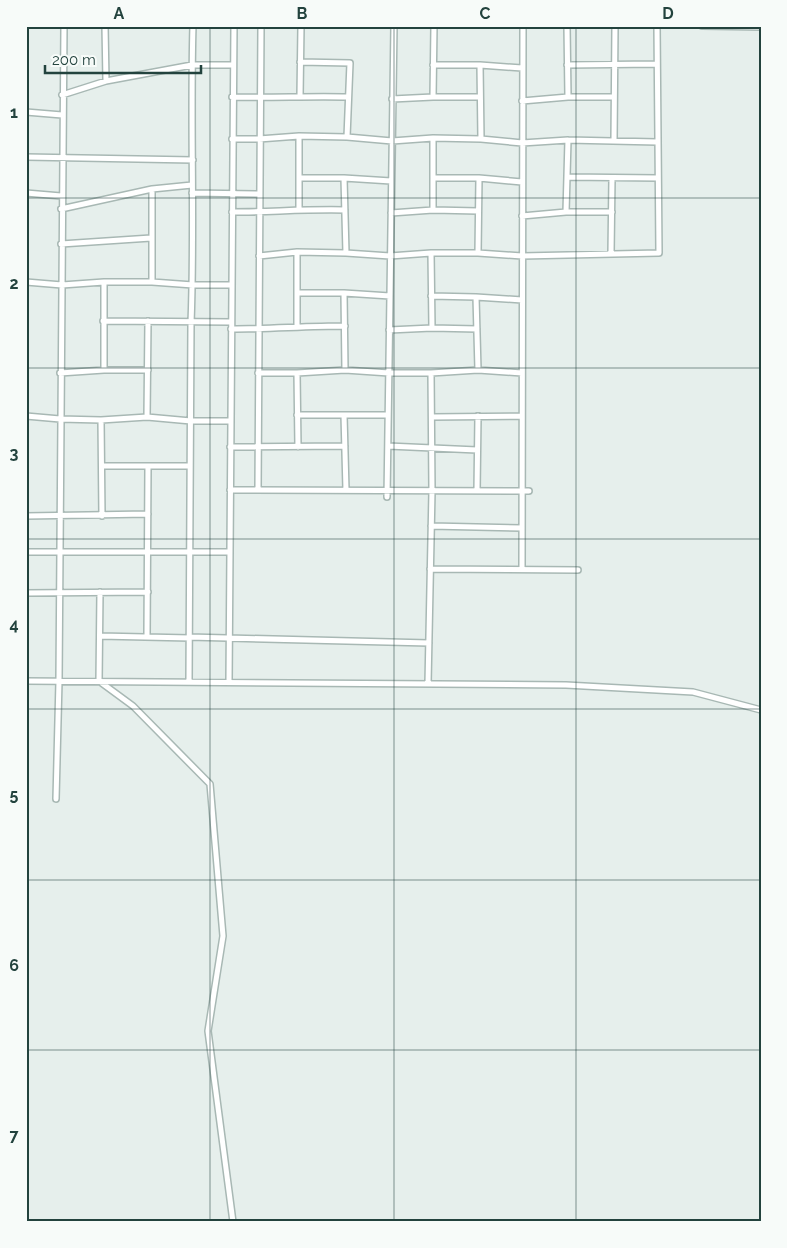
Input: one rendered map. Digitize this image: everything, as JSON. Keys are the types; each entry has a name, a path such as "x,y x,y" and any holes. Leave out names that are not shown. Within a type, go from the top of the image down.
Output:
{"street":[{"path":"56,799 64,26"},
{"path":"105,26 106,81"},
{"path":"189,682 191,323 193,285 193,26"},
{"path":"228,682 234,26"},
{"path":"258,490 261,26"},
{"path":"300,96 301,26"},
{"path":"387,497 394,26"},
{"path":"433,97 434,26"},
{"path":"522,570 523,26"},
{"path":"568,26 568,97"},
{"path":"614,141 615,26"},
{"path":"259,256 297,252 390,256 431,253 478,253 522,256 659,253 657,26"},
{"path":"702,26 761,27"},
{"path":"300,62 350,62 347,137"},
{"path":"62,95 106,81 192,64 233,65"},
{"path":"567,65 656,64"},
{"path":"433,65 480,65 522,68"},
{"path":"480,65 481,139"},
{"path":"232,97 348,97"},
{"path":"392,100 433,97 480,97"},
{"path":"522,101 568,97 614,97"},
{"path":"26,112 62,115"},
{"path":"232,139 299,136 347,137 392,141 433,138 481,139 522,143 568,140 657,142"},
{"path":"299,136 299,209"},
{"path":"433,138 433,210"},
{"path":"566,212 568,140"},
{"path":"26,157 193,160"},
{"path":"567,177 658,178"},
{"path":"299,178 391,181"},
{"path":"344,178 346,253"},
{"path":"433,178 478,178 522,182"},
{"path":"478,178 478,253"},
{"path":"611,253 612,178"},
{"path":"61,209 152,189 192,185"},
{"path":"152,189 152,282"},
{"path":"26,193 61,196"},
{"path":"192,193 259,194"},
{"path":"232,212 299,209 345,210"},
{"path":"391,213 433,210 478,211"},
{"path":"522,216 566,212 612,212"},
{"path":"61,244 151,238"},
{"path":"297,252 297,326"},
{"path":"431,253 432,328"},
{"path":"26,282 62,285 104,282 152,282 232,285"},
{"path":"104,282 104,370"},
{"path":"297,293 344,293 390,296"},
{"path":"344,293 345,370"},
{"path":"431,296 522,300"},
{"path":"476,297 478,370"},
{"path":"103,321 231,322"},
{"path":"148,321 148,417"},
{"path":"231,329 344,326"},
{"path":"390,330 432,328 477,330"},
{"path":"60,374 104,370 148,370"},
{"path":"258,373 345,370 389,373 478,370 522,373"},
{"path":"297,373 298,447"},
{"path":"428,684 432,491 432,373"},
{"path":"297,415 388,415"},
{"path":"344,415 346,490"},
{"path":"26,416 60,419 101,420 148,417 191,421 230,421"},
{"path":"477,491 478,416"},
{"path":"432,417 522,416"},
{"path":"101,420 102,516"},
{"path":"230,447 345,446"},
{"path":"388,446 477,450"},
{"path":"102,466 190,466"},
{"path":"148,466 148,637"},
{"path":"230,490 529,491"},
{"path":"26,516 148,514"},
{"path":"431,526 522,528"},
{"path":"26,552 229,552"},
{"path":"430,568 578,570"},
{"path":"26,592 148,592"},
{"path":"99,681 100,592"},
{"path":"100,636 429,643"},
{"path":"26,681 566,685 693,692 761,710"},
{"path":"99,681 133,706 210,784 223,936 208,1031 234,1222"}]}
